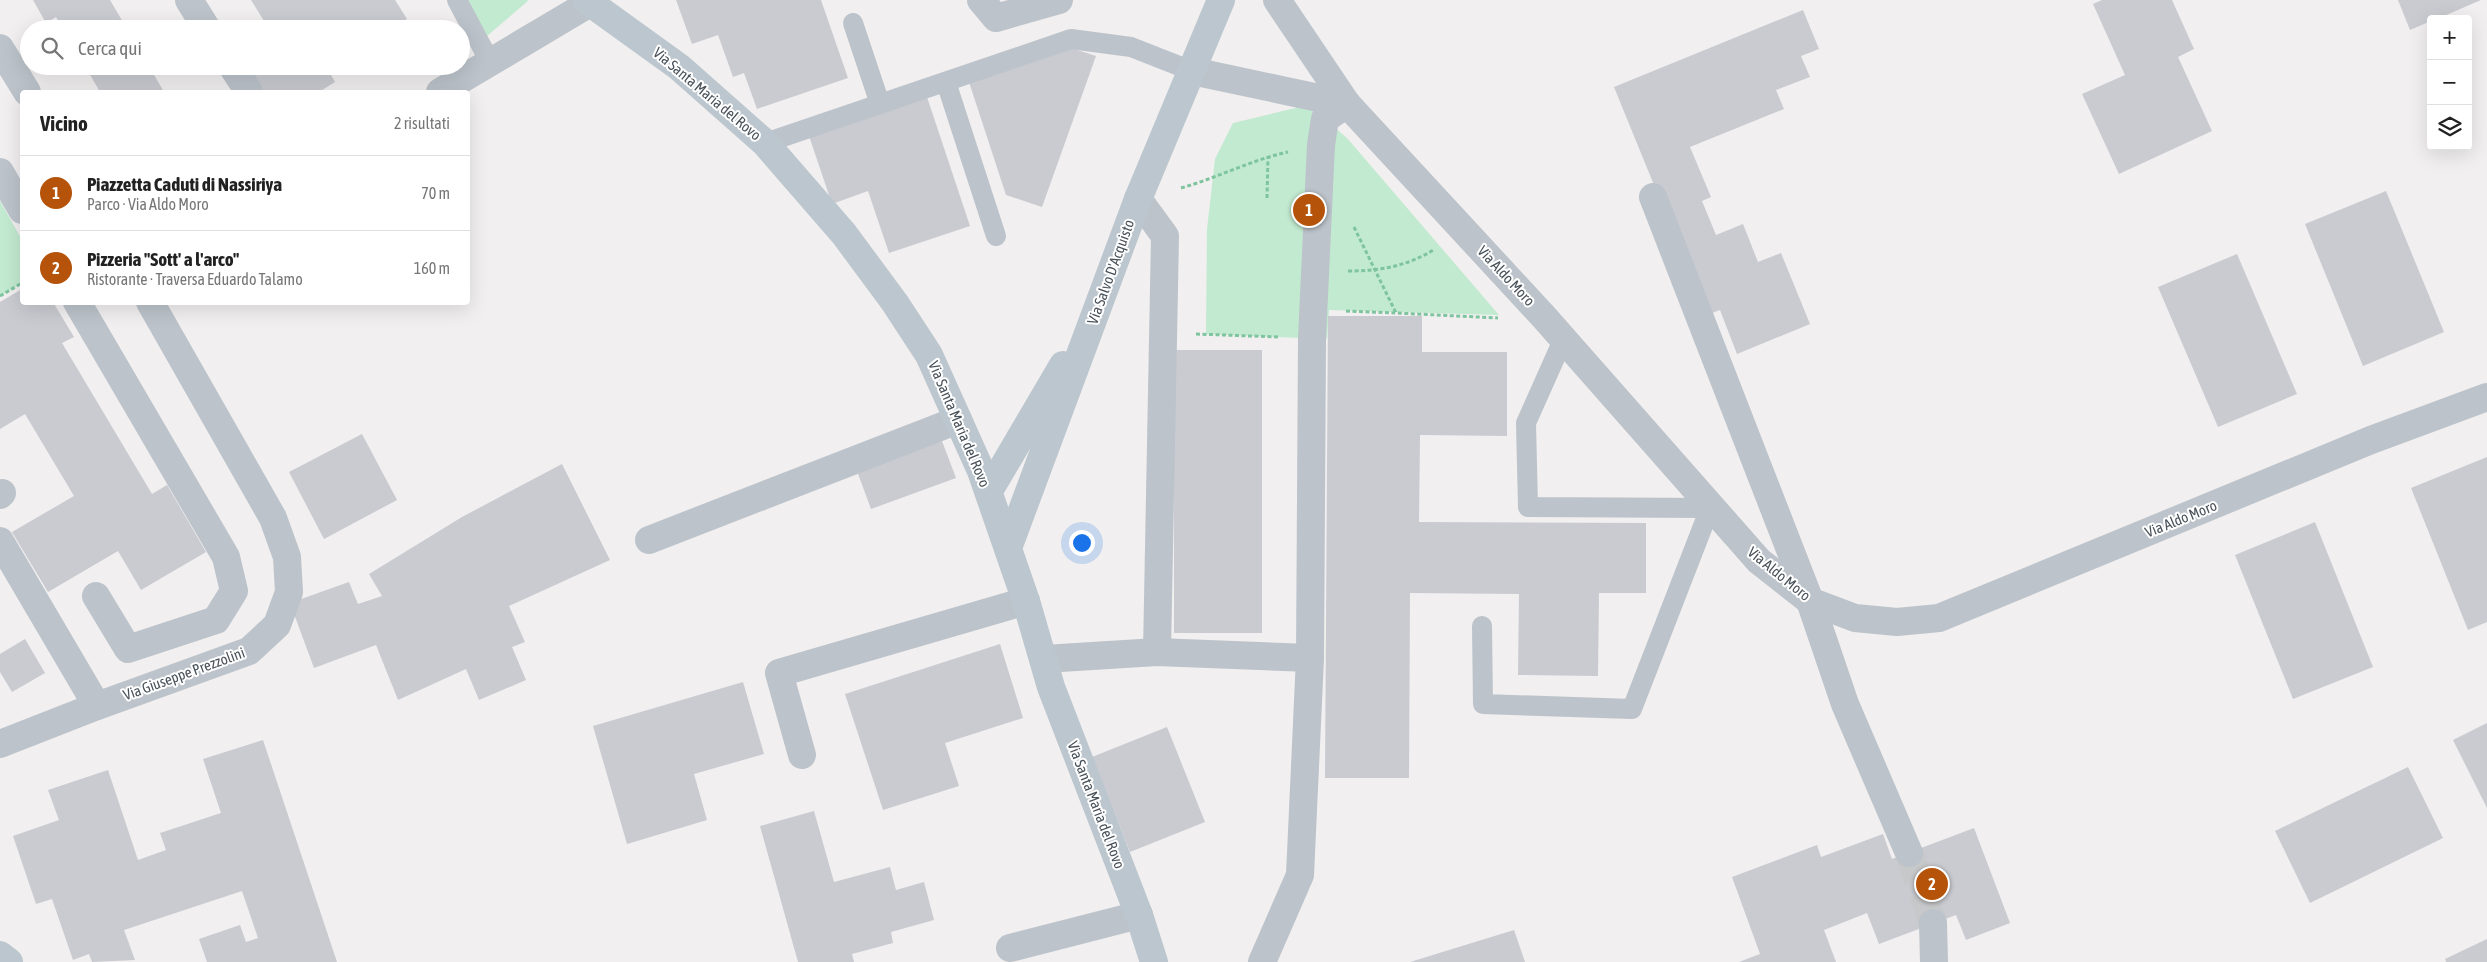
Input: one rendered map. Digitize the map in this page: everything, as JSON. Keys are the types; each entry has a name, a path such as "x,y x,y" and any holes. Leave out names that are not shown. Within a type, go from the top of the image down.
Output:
{"street":[{"path":"189,0 201,20"},
{"path":"981,0 996,18 1059,0"},
{"name":"Via Salvo D'Acquisto","path":"1008,548 1138,199 1221,0"},
{"name":"Via Aldo Moro","path":"1277,0 1347,104 1544,317 1758,561 1810,601 1855,618 1897,622 1939,618 2371,440 2487,397"},
{"path":"470,74 588,2"},
{"name":"Via Santa Maria del Rovo","path":"588,2 679,67 765,143 844,234 895,303 930,355 989,491 1026,601 1051,687 1138,915 1154,962"},
{"path":"0,48 25,90"},
{"path":"1192,72 1347,104"},
{"path":"238,75 248,90"},
{"path":"443,90 468,75"},
{"path":"1262,962 1300,875 1310,658 1312,339 1321,145 1324,120 1347,104"},
{"path":"0,172 20,207"},
{"path":"1653,196 1810,601 1845,704 1909,853"},
{"path":"1138,199 1166,236 1157,652"},
{"path":"989,491 1099,303"},
{"path":"79,305 226,557 234,591 216,620 128,649 96,596"},
{"name":"Via Giuseppe Prezzolini","path":"0,744 97,706 249,651 277,625 289,592 287,557 273,518 152,305"},
{"path":"649,540 958,420"},
{"path":"0,541 97,706"},
{"path":"802,755 779,673 1026,601"},
{"path":"1044,659 1157,652 1310,658"},
{"path":"1010,948 1138,915"},
{"path":"1934,923 1934,962"},
{"path":"0,955 9,962"}],"lane":[{"path":"457,0 468,20"},
{"path":"470,24 490,62"},
{"path":"853,24 880,104"},
{"path":"765,143 1071,39 1131,48 1192,72"},
{"path":"946,82 996,236"},
{"path":"1482,626 1483,704 1632,709 1710,508 1528,507 1526,423 1563,340"}],"path":[{"path":"1138,199 1212,180 1268,157 1321,145"},
{"path":"1267,198 1268,157"},
{"path":"1354,228 1396,313"},
{"path":"1315,258 1348,271 1376,271 1417,260 1460,228"},
{"path":"0,296 20,284"},
{"path":"1344,311 1500,318 1544,317"},
{"path":"1163,333 1312,339"}],"green space":[{"path":"457,0 528,1 480,42 470,24 470,20 468,20"},
{"path":"1308,105 1347,138 1499,315 1329,310 1327,339 1206,334 1207,229 1215,159 1233,123"},
{"path":"0,201 20,236 20,284 0,296"}],"building":[{"path":"33,0 110,0 122,20 58,20 56,17 51,20 44,20"},
{"path":"251,0 395,0 407,19 405,20 263,20"},
{"path":"676,0 821,0 848,78 757,109 744,73 733,77 718,35 692,44"},
{"path":"2102,0 2172,0 2194,49 2178,57 2212,131 2119,174 2082,94 2125,75 2093,4"},
{"path":"2398,0 2481,0 2446,15 2427,15 2427,23 2410,30"},
{"path":"1803,10 1819,49 1801,56 1810,77 1776,90 1784,109 1690,147 1711,197 1702,201 1716,235 1743,224 1758,262 1781,253 1810,324 1737,354 1720,310 1707,315 1614,87"},
{"path":"1068,47 1096,56 1042,207 1006,195 968,79"},
{"path":"90,75 154,75 163,90 99,90"},
{"path":"246,75 331,75 335,82 322,90 256,90"},
{"path":"926,94 970,226 889,253 868,191 832,204 808,133"},
{"path":"2386,191 2444,332 2363,366 2305,224"},
{"path":"2237,254 2297,394 2218,427 2158,287"},
{"path":"20,290 20,305 55,305 74,337 62,343 152,494 167,485 206,552 141,590 118,551 48,592 12,532 74,496 25,414 0,429 0,302"},
{"path":"1328,316 1422,316 1422,352 1507,352 1507,436 1420,435 1419,522 1646,523 1646,593 1599,593 1598,676 1518,675 1519,594 1410,593 1409,778 1325,778"},
{"path":"1174,350 1262,350 1262,633 1174,633"},
{"path":"362,434 397,500 324,539 289,472"},
{"path":"942,441 956,478 871,509 857,471"},
{"path":"2487,457 2487,622 2468,630 2411,488"},
{"path":"562,464 610,560 509,606 525,642 512,647 526,680 479,700 466,669 398,700 376,645 314,668 290,603 349,582 358,604 382,596 369,574 462,517"},
{"path":"2315,522 2373,667 2293,699 2235,555"},
{"path":"25,639 45,673 12,692 0,672 0,654"},
{"path":"1000,644 1023,718 945,743 959,786 883,810 845,694"},
{"path":"743,682 764,754 694,774 707,820 627,844 593,726"},
{"path":"2487,723 2487,808 2453,740"},
{"path":"1167,727 1205,822 1130,852 1092,757"},
{"path":"263,740 337,962 207,962 199,939 240,925 246,942 258,938 242,891 124,930 135,960 92,962 89,954 73,960 52,899 36,904 13,836 59,820 48,790 108,770 138,860 166,850 160,833 221,813 203,759"},
{"path":"2408,767 2443,838 2310,903 2275,831"},
{"path":"814,811 834,882 890,867 896,890 924,882 934,920 891,932 893,943 852,954 854,962 798,962 760,826"},
{"path":"1974,828 2010,923 1966,940 1956,915 1879,944 1867,913 1824,930 1836,962 1739,962 1760,954 1732,877 1817,845 1821,857 1883,834 1892,859"},
{"path":"1514,930 1525,962 1410,962"},
{"path":"2487,939 2487,962 2446,962 2445,959"}],"tunnel":[{"path":"1909,853 1933,923"}],"place":[{"name":"Piazzetta Caduti di Nassiriya","path":"1309,210"},
{"name":"Pizzeria \"Sott' a l'arco\"","path":"1932,884"}]}
